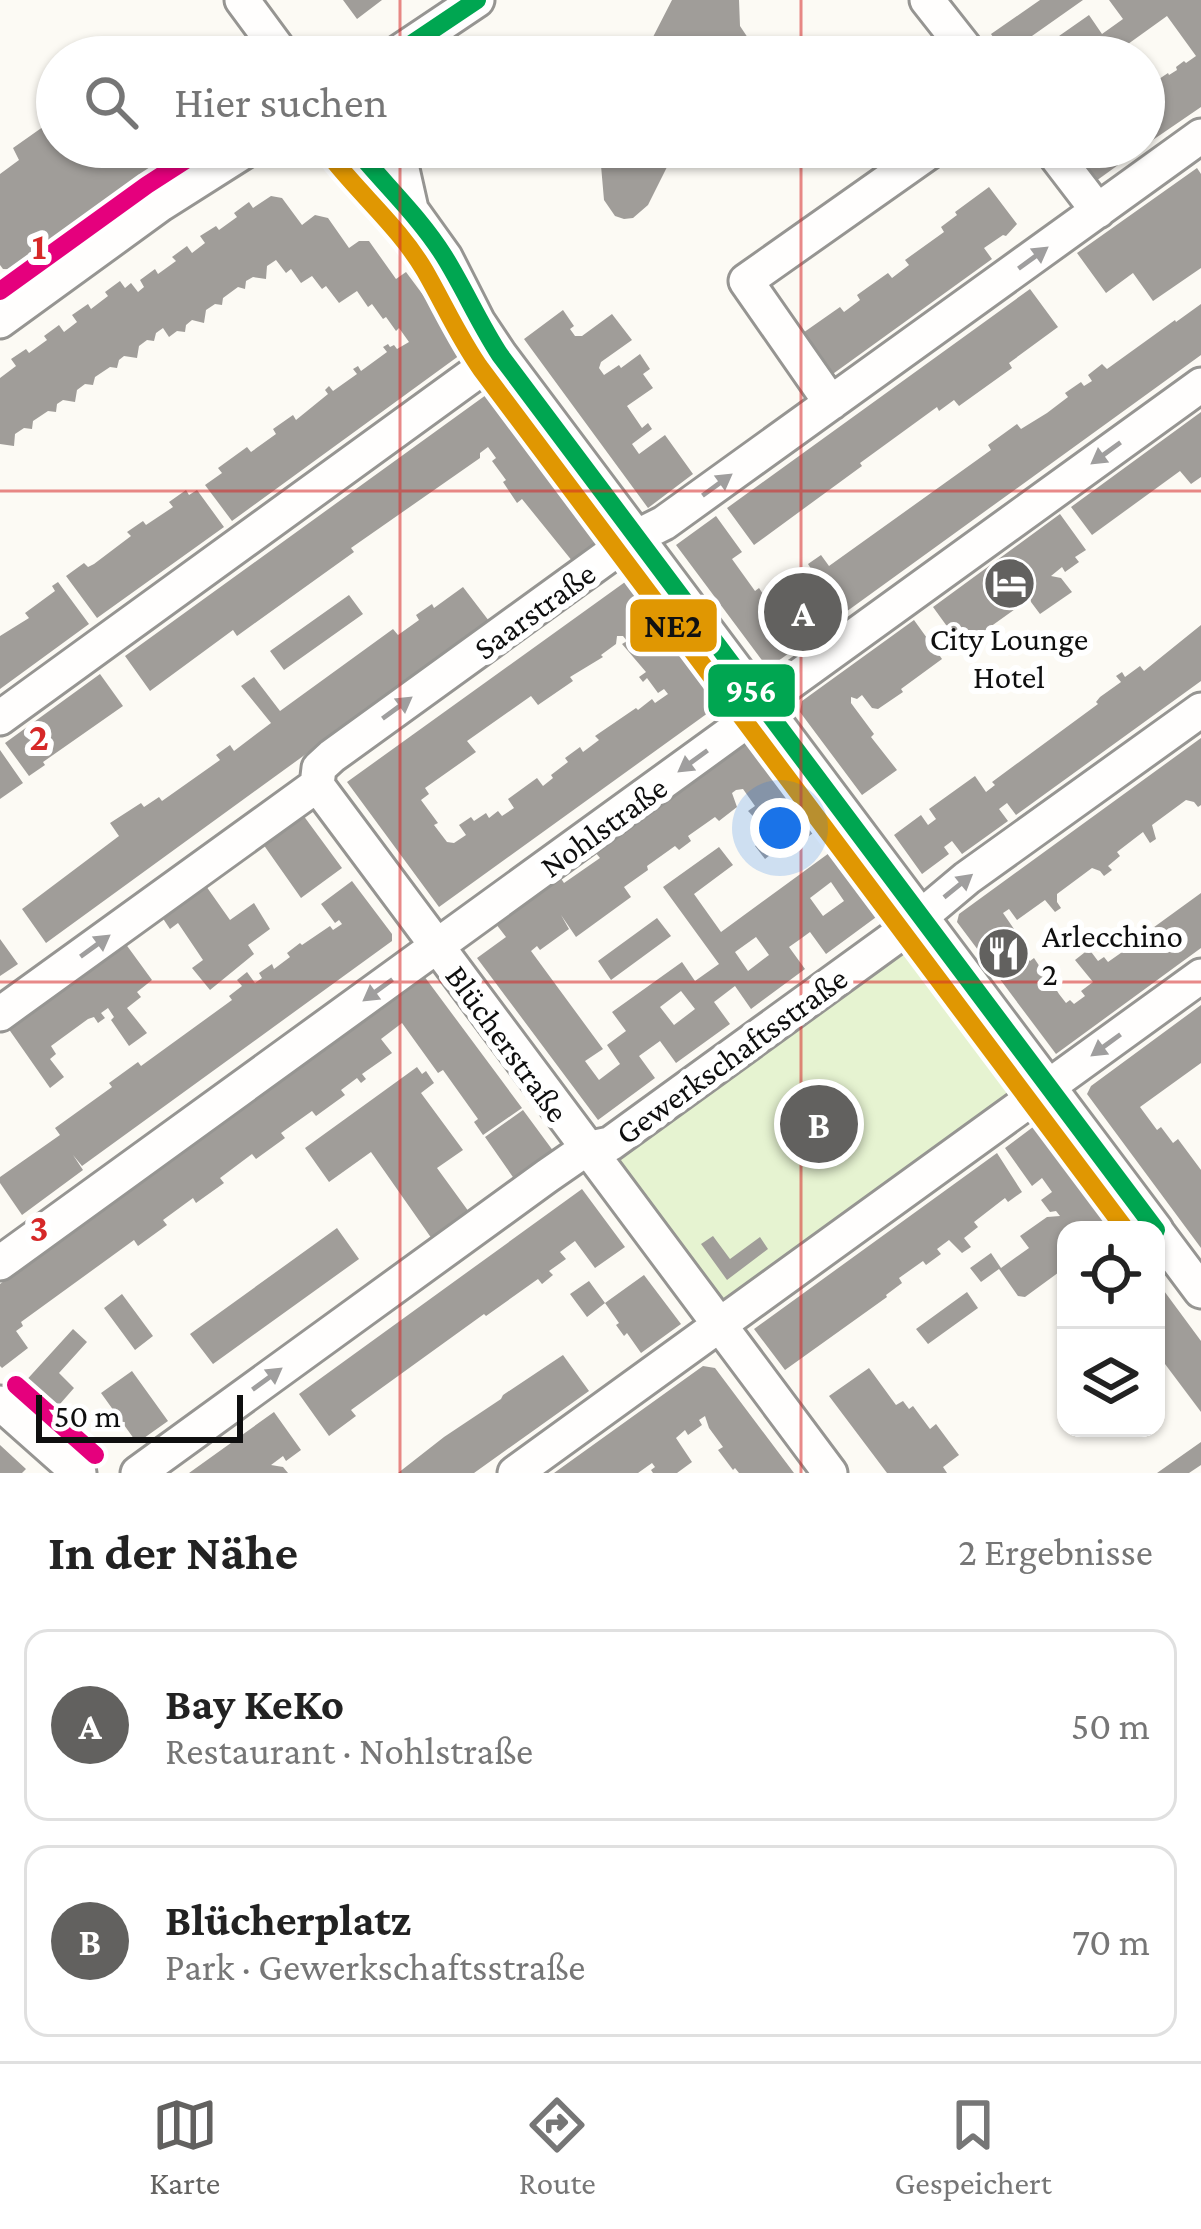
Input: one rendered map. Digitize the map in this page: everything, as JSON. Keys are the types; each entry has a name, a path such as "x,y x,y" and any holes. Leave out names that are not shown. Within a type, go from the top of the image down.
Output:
{"street":[{"path":"242,0 269,36"},
{"path":"423,36 476,0"},
{"path":"927,0 955,36"},
{"path":"435,36 444,22"},
{"name":"Saarstraße","path":"1165,162 1201,136"},
{"path":"0,321 218,168"},
{"path":"371,168 412,211 445,256 500,356 1149,1221"},
{"path":"403,168 412,211"},
{"path":"831,403 746,281 906,168"},
{"path":"1065,168 1098,211"},
{"name":"Saarstraße","path":"0,1014 317,785 319,768 332,756 1157,168"},
{"path":"0,718 500,356"},
{"name":"Nohlstraße","path":"0,1263 1201,385"},
{"name":"Gewerkschaftsstraße","path":"138,1473 586,1149 610,1144 1201,710"},
{"name":"Blücherstraße","path":"317,785 830,1473"},
{"path":"515,1473 1201,976"},
{"path":"1165,1242 1201,1291"},
{"path":"0,1403 79,1473"}],"green space":[{"path":"921,918 1050,1086 719,1325 636,1211 611,1144"}],"building":[{"path":"343,0 382,0 357,19"},
{"path":"672,0 739,0 740,26 747,36 654,36"},
{"path":"1040,0 1083,0 1032,36 991,34"},
{"path":"1109,0 1201,0 1201,107 1165,132 1165,75 1196,56 1167,16 1139,36 1059,36 1089,15 1102,34 1123,19"},
{"path":"36,132 36,168 170,168 27,270 3,269 0,174 19,160 13,148"},
{"path":"601,168 666,168 648,205 633,218 615,216 604,200"},
{"path":"1086,168 1114,168 1096,181"},
{"path":"1197,168 1201,174 1201,268 1153,301 1133,273 1106,293 1077,253"},
{"path":"989,187 1017,224 984,248 992,259 830,376 800,335 840,307 844,312 860,300 857,295 888,273 892,278 909,265 905,260 944,232 941,227 955,212"},
{"path":"271,196 282,198 302,225 315,215 328,218 349,248 369,241 396,279 406,272 461,346 460,355 232,521 205,485 222,473 218,468 247,447 251,452 293,415 296,420 328,394 329,386 333,391 357,374 353,369 358,366 361,371 387,352 383,347 388,344 397,349 409,342 372,304 368,307 357,291 339,303 312,276 301,283 276,260 267,266 266,279 253,277 246,281 245,289 238,287 223,298 222,305 206,310 204,323 192,320 185,332 169,337 163,328 154,341 139,346 137,358 124,356 117,368 110,367 95,377 93,385 77,390 75,402 63,400 56,412 48,411 33,421 32,429 15,434 14,446 0,444 0,378 16,366 11,359 26,349 29,353 59,325 64,332 77,322 72,315 88,304 91,309 120,281 125,288 131,283 138,292 144,287 140,280 155,269 158,274 187,246 192,253 205,243 200,236 216,226 219,230 249,202 253,208"},
{"path":"1030,289 1058,327 1009,363 1012,368 959,406 954,400 939,411 937,407 754,545 727,508"},
{"path":"1201,304 1201,355 774,664 764,663 676,545 716,516 742,552 732,559 769,603 765,606 772,620 795,599 791,594 804,584 801,580 807,576 820,584 822,580 808,564 821,555 829,566 991,450 988,445 1017,424 1021,429 1068,397 1065,393 1081,382 1084,386 1092,381 1088,375 1102,364 1107,369"},
{"path":"563,310 575,336 612,314 632,340 601,362 604,375 640,354 650,369 643,374 653,388 627,406 642,428 648,423 652,429 632,444 639,454 665,435 693,474 648,508 524,339"},
{"path":"486,395 499,397 601,534 600,543 573,562 522,499 517,503 488,447 480,458 351,548 354,552 237,636 233,630 150,691 125,656"},
{"path":"1201,412 1201,477 1191,484 1180,471 1092,535 1071,507"},
{"path":"186,490 189,495 197,490 224,527 97,618 66,576 84,563 94,564 131,536 127,532 173,507 169,502"},
{"path":"1060,514 1086,550 1075,557 1079,562 1051,576 1061,578 1072,592 1040,614 1029,591 1014,602 1018,607 962,647 933,607"},
{"path":"632,577 721,695 719,705 439,907 347,782","holes":["617,636 627,641 622,644 646,672 639,677 643,682 647,678 658,693 664,689 668,694 636,708 595,736 599,740 583,752 580,747 565,758 568,762 543,786 537,778 508,799 514,808 502,816 498,811 489,818 486,813 474,821 471,817 459,825 466,835 447,842 421,800 429,794 425,788 476,752 467,741 531,696 538,705 603,657 616,644"]},
{"path":"58,582 89,624 0,689 0,636 29,618 25,613 55,591 52,586"},
{"path":"463,587 489,621 46,943 22,909 119,836 110,823 141,803 144,807 159,797 162,801 220,760 216,755 230,745 234,751 271,723 241,686 254,677 280,711 393,629 398,635 419,620 416,615"},
{"path":"349,595 363,614 284,670 270,651"},
{"path":"914,620 942,659 878,709 862,695 851,697 874,734 871,737 897,770 862,795 800,712 802,701"},
{"path":"1201,625 1201,681 1016,815 1007,803 999,809 1008,821 962,854 952,841 944,847 949,854 922,874 894,835 921,815 928,825 936,819 929,809 975,776 986,792 995,785 992,782 1098,704 1100,697 1121,682 1116,676 1122,672 1125,677 1140,666 1144,671"},
{"path":"100,674 123,706 29,776 5,743"},
{"path":"1201,738 1201,805 1186,800 1152,825 1156,839 1150,843 1143,832 1117,852 1120,856 1104,876 1092,868 1057,894 1061,908 1055,912 1045,900 1017,920 1009,909 1003,913 1014,929 1009,933 1030,961 1034,958 1042,970 1047,966 1059,994 1066,1003 1074,1004 1093,982 1075,960 1089,949 1098,961 1104,957 1108,962 1135,943 1130,936 1135,932 1139,938 1201,893 1201,948 1056,1054 957,922 959,914"},
{"path":"749,741 757,743 820,828 784,854 779,848 765,859 755,846 770,834 748,811 755,806 743,789 736,790 732,793 737,807 688,836 691,841 679,850 675,846 647,866 648,870 624,887 631,897 576,937 561,915 569,929 540,950 537,946 531,951 603,1049 585,1061 599,1080 620,1064 607,1045 626,1031 612,1012 682,962 695,981 719,964 663,887 719,847 733,865 694,894 721,932 836,848 883,912 826,954 810,932 789,947 805,969 751,1009 735,986 714,1002 730,1024 676,1063 660,1041 639,1056 655,1078 598,1120 477,958 506,937 496,924 560,877 564,883 600,858 595,852","holes":["831,882 844,901 823,916 810,898","756,937 769,955 748,971 735,952","681,991 695,1009 674,1025 660,1007"]},
{"path":"0,750 23,783 0,799"},
{"path":"303,815 342,868 301,898 263,844"},
{"path":"352,881 392,934 392,941 82,1166 73,1155 83,1170 22,1215 0,1177 60,1135 55,1128 112,1087 109,1083 138,1062 141,1066 232,1000 229,996 242,986 237,980 247,972 255,983 262,978 259,973 272,964 274,969 300,943 342,924 335,923 321,904"},
{"path":"206,886 230,920 254,903 270,929 248,945 254,954 210,990 192,968 203,960 178,923 170,929 162,917"},
{"path":"657,918 671,936 611,980 598,961"},
{"path":"0,939 18,964 0,976"},
{"path":"125,943 152,980 127,1008 147,1033 129,1046 108,1008 98,1023 94,1017 88,1019 51,1046 56,1054 50,1059 64,1077 50,1088 8,1028"},
{"path":"424,976 522,1108 483,1135 474,1122 478,1119 443,1070 438,1073 402,1023 381,1039 392,1053 362,1074 366,1079 361,1083 357,1078 341,1090 345,1095 316,1116 312,1111 281,1133 285,1138 256,1159 252,1154 220,1178 224,1183 163,1220 167,1225 138,1246 134,1240 21,1322 23,1326 16,1331 28,1348 0,1366 0,1284"},
{"path":"1201,1005 1201,1063 1140,1107 1157,1130 1161,1127 1173,1143 1178,1139 1201,1170 1201,1248 1087,1094 1091,1086"},
{"path":"417,1067 434,1083 421,1093 463,1150 437,1168 469,1212 432,1239 371,1152 329,1182 305,1148"},
{"path":"523,1110 554,1152 515,1180 485,1137"},
{"path":"1033,1127 1043,1128 1112,1221 1057,1221 1057,1274 1025,1297 1018,1296 999,1269 981,1282 970,1268 991,1253 1001,1268 1029,1248 1020,1236 1047,1217 1060,1216 1041,1200 1052,1192 1042,1178 1032,1186 1005,1148"},
{"path":"997,1153 1022,1192 1008,1202 1005,1198 974,1222 978,1227 964,1238 971,1247 962,1253 949,1240 937,1249 941,1254 899,1278 902,1283 887,1297 785,1370 754,1329"},
{"path":"582,1189 625,1247 595,1268 575,1241 560,1252 566,1259 549,1271 553,1275 542,1284 538,1279 484,1314 351,1410 356,1416 329,1436 299,1394"},
{"path":"337,1228 359,1259 213,1364 190,1334"},
{"path":"713,1236 730,1259 760,1237 768,1249 727,1280 701,1244"},
{"path":"644,1275 681,1324 641,1353 616,1325 605,1303"},
{"path":"589,1281 605,1303 587,1317 570,1294"},
{"path":"967,1292 978,1308 928,1344 916,1329"},
{"path":"1165,1292 1201,1341 1201,1412 1165,1364"},
{"path":"122,1294 153,1336 135,1350 104,1308"},
{"path":"73,1329 87,1342 59,1373 74,1388 53,1412 22,1385"},
{"path":"563,1355 589,1391 474,1473 398,1473 444,1437"},
{"path":"703,1366 715,1368 794,1473 733,1470 718,1450 723,1447 705,1416 699,1420 702,1425 676,1438 692,1462 677,1473 653,1473 652,1463 638,1473 554,1473"},
{"path":"869,1368 896,1405 903,1401 909,1409 913,1406 930,1429 936,1424 959,1455 943,1467 947,1473 887,1473 829,1396"},
{"path":"132,1371 168,1421 137,1443 101,1393"},
{"path":"274,1412 301,1450 271,1465 288,1473 189,1473"},
{"path":"1201,1442 1201,1465 1189,1473 1157,1473"},
{"path":"0,1445 26,1469 22,1473 0,1473"}],"transit line":[{"name":"956","path":"423,36 477,0"},
{"path":"0,291 173,168"},
{"name":"NE2","path":"340,168 405,242 481,369 1119,1221"},
{"name":"956","path":"372,168 434,241 500,355 1149,1221"},
{"path":"16,1385 95,1455"}],"place":[{"name":"City Lounge Hotel","path":"1009,584"},
{"name":"Bay KeKo","path":"803,612"},
{"name":"Arlecchino 2","path":"1003,954"},
{"name":"Blücherplatz","path":"819,1124"}]}
